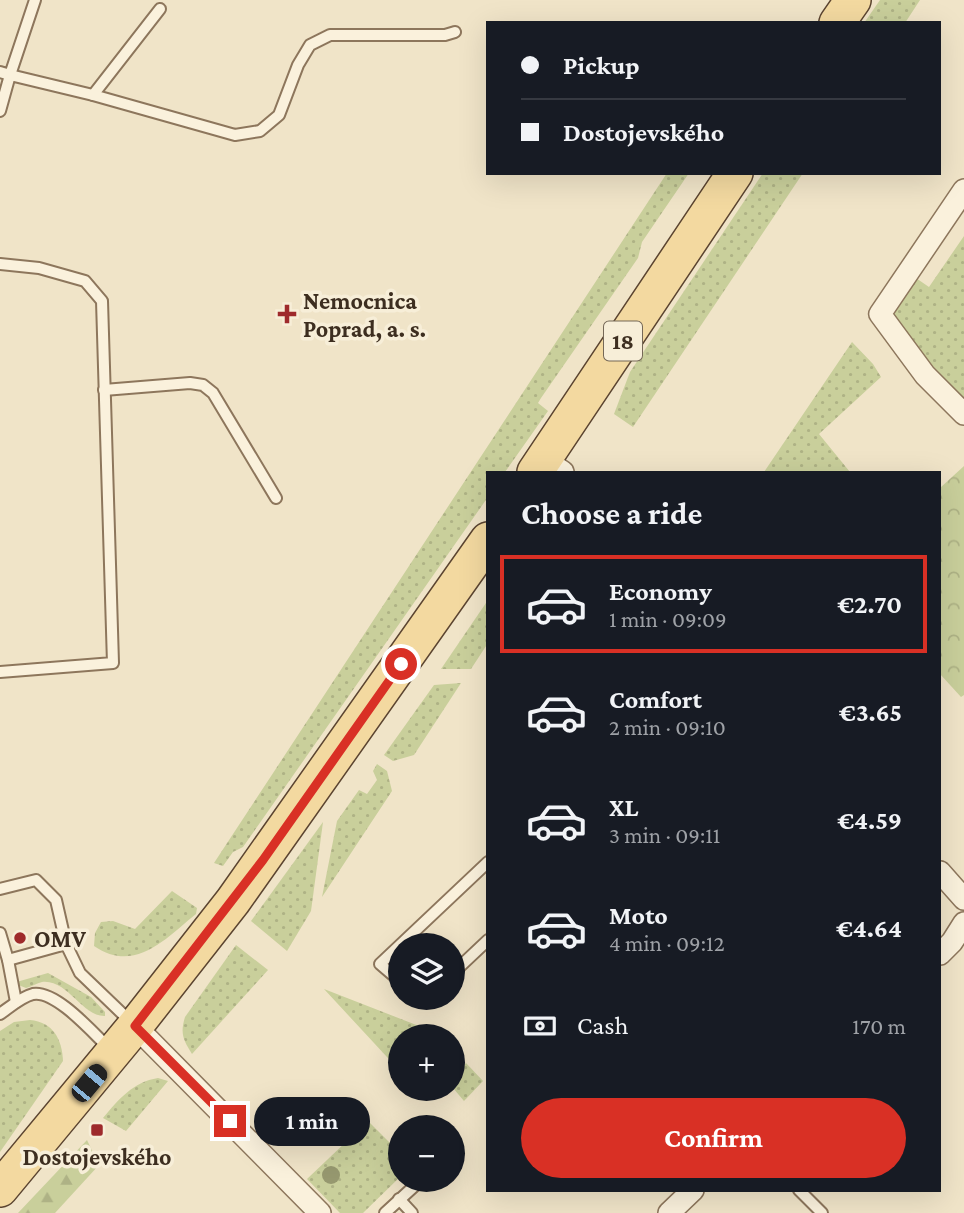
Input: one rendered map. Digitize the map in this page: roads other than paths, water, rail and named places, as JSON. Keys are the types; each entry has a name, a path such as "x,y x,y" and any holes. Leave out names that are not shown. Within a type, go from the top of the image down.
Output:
{"main road":[{"path":"838,21 853,0"},
{"name":"18","path":"547,468 734,175"},
{"path":"0,1189 125,1039 263,860 486,543"}],"street":[{"path":"964,190 880,314 925,375 964,414"},
{"path":"941,873 964,899"},
{"path":"941,953 964,923"},
{"path":"125,1039 320,1213"},
{"path":"669,1213 691,1192"}],"lane":[{"path":"0,111 5,73 35,0"},
{"path":"93,95 160,9"},
{"path":"5,73 235,135 260,131 279,115 298,65 310,45 330,35 445,35 455,32"},
{"path":"0,264 40,268 85,281 102,302 113,663 0,672"},
{"path":"104,390 190,383 202,385 213,393 276,498"},
{"path":"413,933 486,864"},
{"path":"0,889 36,880 56,900 66,944 80,973 125,1039"},
{"path":"0,933 16,1002"},
{"path":"465,962 486,942"},
{"path":"8,960 66,944"},
{"path":"388,956 380,964 388,971"},
{"path":"0,1014 35,993 49,997 125,1039"},
{"path":"385,1213 407,1192"},
{"path":"801,1192 822,1213"},
{"path":"399,1199 412,1213"}],"place":[{"name":"Nemocnica Poprad, a. s.","path":"287,314"},
{"name":"OMV","path":"20,938"},
{"name":"Dostojevského","path":"97,1130"}]}
